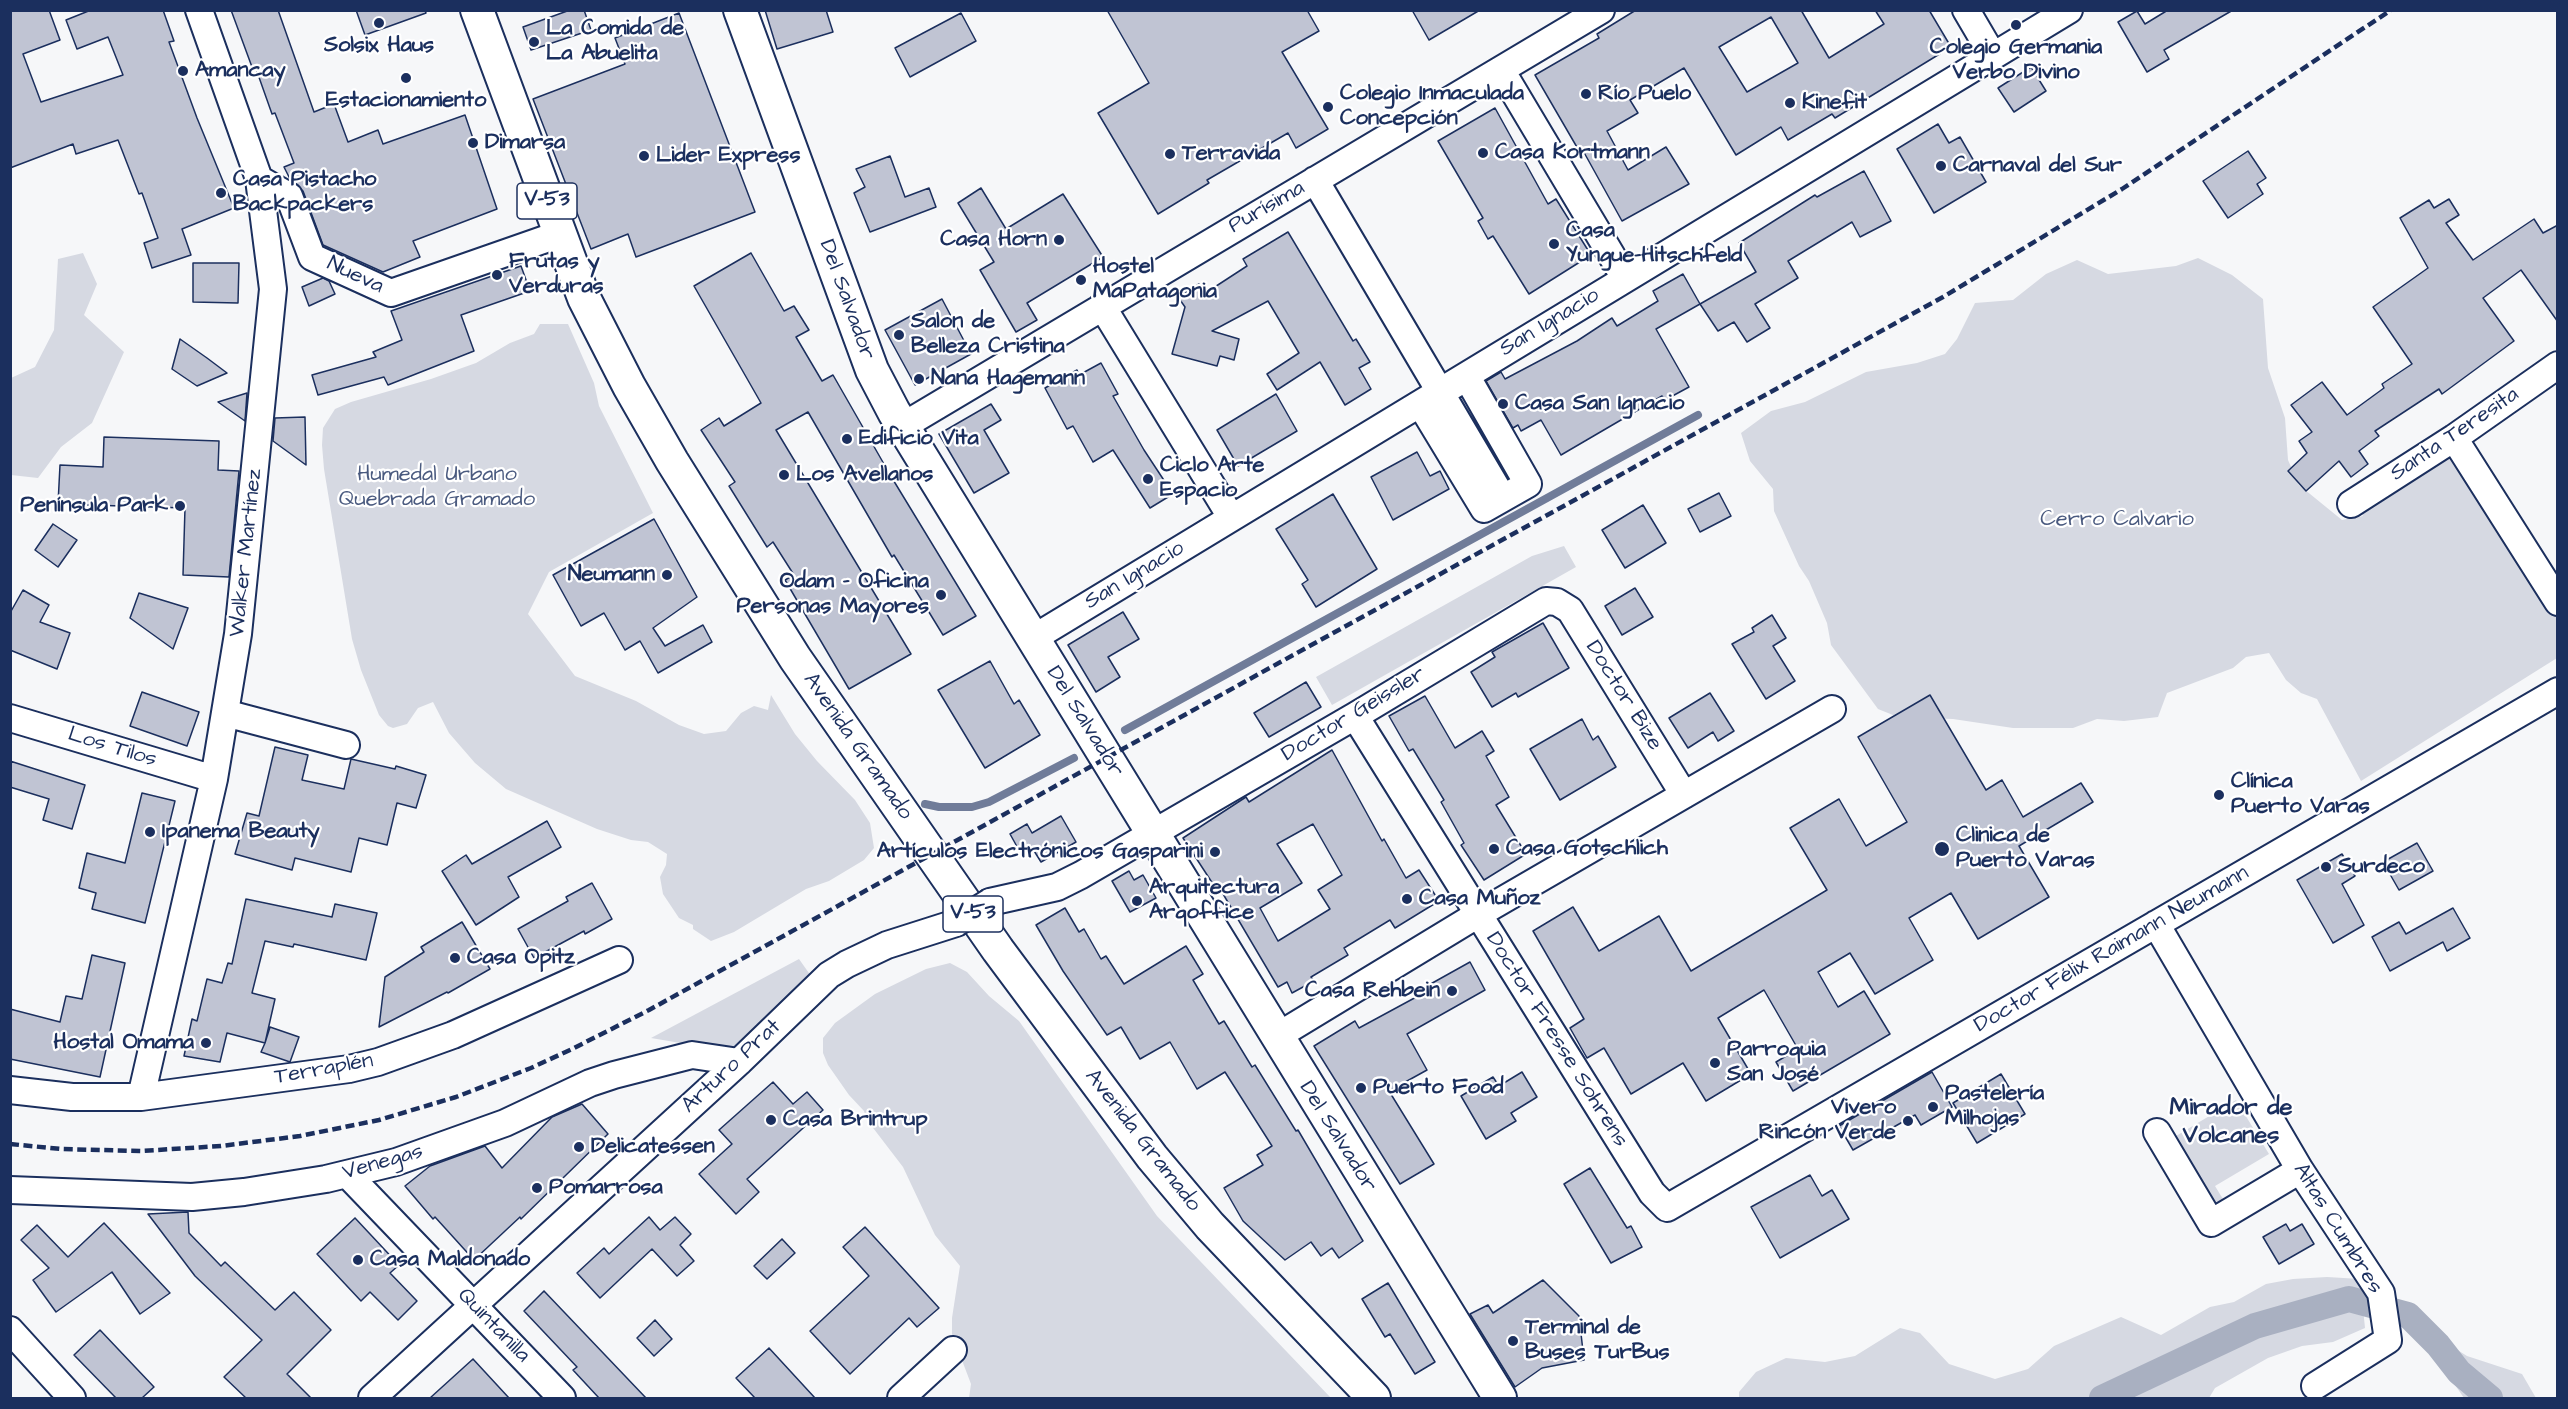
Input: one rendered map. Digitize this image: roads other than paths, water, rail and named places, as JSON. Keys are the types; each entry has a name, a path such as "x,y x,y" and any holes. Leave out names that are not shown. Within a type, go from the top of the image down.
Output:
{"main road":[{"name":"Avenida Gramado","path":"477,10 584,298 629,386 705,515 818,692 998,950 1152,1157 1210,1226 1374,1398"},
{"name":"Del Salvador","path":"740,10 872,370 903,426 1275,1037 1500,1398"}],"street":[{"name":"Walker Martínez","path":"141,1097 213,779 238,634 273,289 259,178 198,10"},
{"name":"Purísima","path":"903,426 1601,10"},
{"path":"1966,10 1993,57"},
{"name":"San Ignacio","path":"1032,639 2069,10"},
{"path":"1501,70 1625,278"},
{"name":"Nueva","path":"259,178 289,196 312,257 391,294 560,234"},
{"path":"1315,180 1501,495"},
{"path":"1102,306 1231,518"},
{"name":"Santa Teresita","path":"2351,504 2454,438 2558,364"},
{"path":"1467,377 1528,484 1484,509 1421,405 1439,392 1467,377"},
{"path":"2454,438 2558,602"},
{"name":"Doctor Geissler","path":"1152,834 1356,716 1531,608 1546,601 1557,602"},
{"name":"Doctor Bize","path":"1557,602 1570,610 1684,795"},
{"name":"Doctor Félix Raimann Neumann","path":"1667,1208 2558,691"},
{"path":"1275,1037 1477,915 1832,709"},
{"path":"225,713 346,746"},
{"name":"Doctor Fresse Sohrens","path":"1356,716 1477,915 1652,1193 1667,1208"},
{"name":"Los Tilos","path":"10,718 213,779"},
{"name":"Arturo Prat","path":"372,1398 739,1062 829,975 887,945 957,923 990,902 1057,887 1152,834"},
{"name":"Altas Cumbres","path":"2156,924 2300,1170 2381,1293 2388,1340 2315,1386"},
{"name":"Terraplén","path":"10,1090 72,1097 141,1097 349,1069 378,1062 453,1035 619,960"},
{"name":"Venegas","path":"10,1190 192,1197 244,1192 348,1175 396,1162 505,1123 590,1083 614,1075 692,1055 739,1062"},
{"path":"2157,1132 2211,1223 2300,1170"},
{"name":"Quintanilla","path":"348,1175 562,1398"},
{"path":"10,1330 72,1398"},
{"path":"901,1398 953,1350"}],"waterway":[{"path":"1125,730 1698,415"},
{"path":"925,804 939,807 972,807 989,802 1074,758"},
{"path":"2102,1398 2255,1326 2349,1299 2408,1315 2438,1345 2459,1372 2490,1398"}],"railway":[{"path":"10,1144 61,1149 141,1151 221,1146 300,1136 379,1120 456,1097 531,1068 572,1049 649,1010 1943,297 2122,189 2391,10"}],"place":[{"name":"Solsix Haus","path":"379,23"},
{"name":"Colegio Germania Verbo Divino","path":"2016,25"},
{"name":"La Comida de La Abuelita","path":"534,42"},
{"name":"Amancay","path":"183,71"},
{"name":"Estacionamiento","path":"406,78"},
{"name":"Río Puelo","path":"1586,94"},
{"name":"Kinefit","path":"1790,103"},
{"name":"Colegio Inmaculada Concepción","path":"1328,107"},
{"name":"Dimarsa","path":"473,143"},
{"name":"Casa Kortmann","path":"1483,153"},
{"name":"Terravida","path":"1170,154"},
{"name":"Lider Express","path":"644,156"},
{"name":"Carnaval del Sur","path":"1941,166"},
{"name":"Casa Pistacho Backpackers","path":"221,193"},
{"name":"Casa Horn","path":"1059,240"},
{"name":"Casa Yungue-Hitschfeld","path":"1554,244"},
{"name":"Frutas y Verduras","path":"497,275"},
{"name":"Hostel MaPatagonia","path":"1081,280"},
{"name":"Salon de Belleza Cristina","path":"899,335"},
{"name":"Nana Hagemann","path":"919,379"},
{"name":"Casa San Ignacio","path":"1503,404"},
{"name":"Edificio Vita","path":"847,439"},
{"name":"Los Avellanos","path":"784,475"},
{"name":"Ciclo Arte Espacio","path":"1148,479"},
{"name":"Península Park","path":"180,506"},
{"name":"Neumann","path":"667,575"},
{"name":"Odam - Oficina Personas Mayores","path":"941,595"},
{"name":"Clínica Puerto Varas","path":"2219,795"},
{"name":"Ipanema Beauty","path":"150,832"},
{"name":"Casa Gotschlich","path":"1494,849"},
{"name":"Clinica de Puerto Varas","path":"1942,849"},
{"name":"Artículos Electrónicos Gasparini","path":"1215,852"},
{"name":"Surdeco","path":"2326,867"},
{"name":"Casa Muñoz","path":"1407,899"},
{"name":"Arquitectura Arqoffice","path":"1137,901"},
{"name":"Casa Opitz","path":"455,958"},
{"name":"Casa Rehbein","path":"1452,991"},
{"name":"Hostal Omama","path":"206,1043"},
{"name":"Parroquia San José","path":"1715,1063"},
{"name":"Puerto Food","path":"1361,1088"},
{"name":"Pastelería Milhojas","path":"1933,1107"},
{"name":"Casa Brintrup","path":"771,1120"},
{"name":"Vivero Rincón Verde","path":"1908,1121"},
{"name":"Delicatessen","path":"579,1147"},
{"name":"Pomarrosa","path":"537,1188"},
{"name":"Casa Maldonado","path":"358,1260"},
{"name":"Terminal de Buses TurBus","path":"1513,1341"}],"district":[{"name":"Mirador de Volcanes","path":"2231,1123"}],"park label":[{"name":"Humedal Urbano Quebrada Gramado","path":"437,488"},
{"name":"Cerro Calvario","path":"2117,520"}]}
